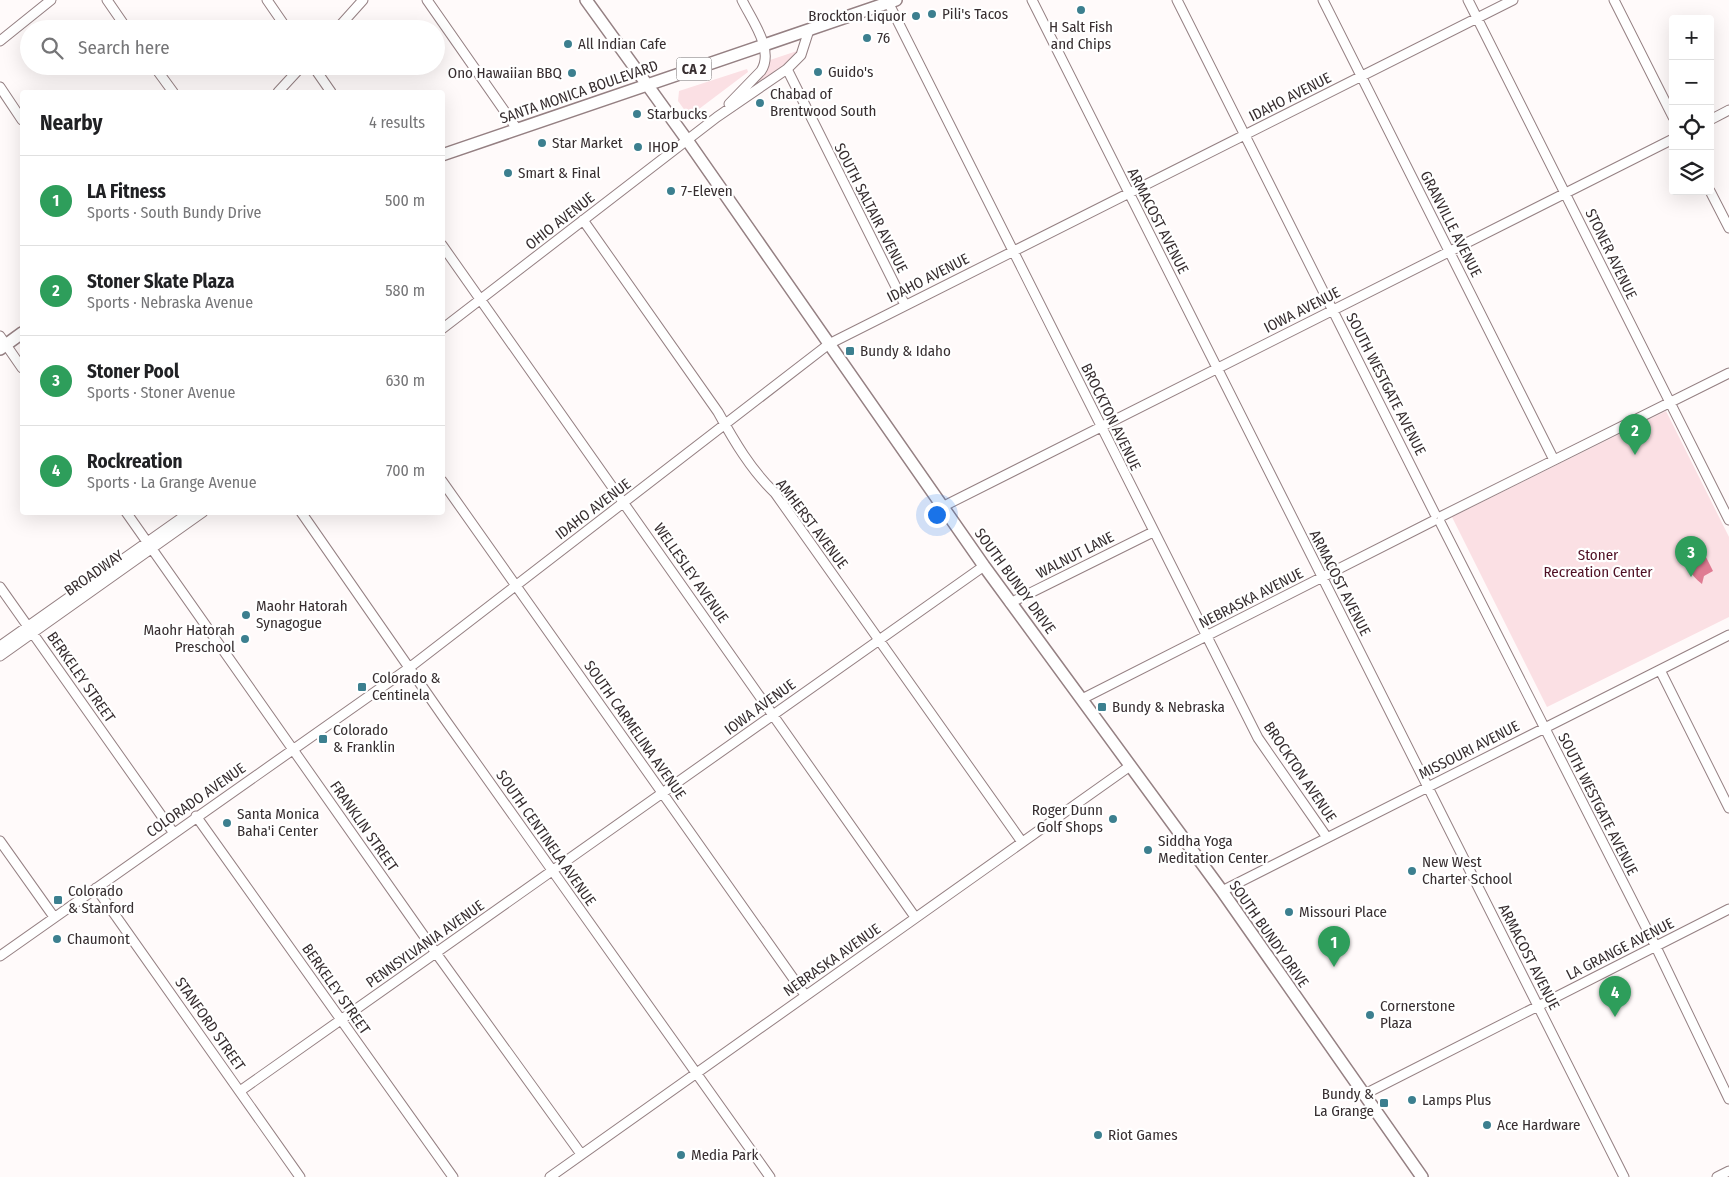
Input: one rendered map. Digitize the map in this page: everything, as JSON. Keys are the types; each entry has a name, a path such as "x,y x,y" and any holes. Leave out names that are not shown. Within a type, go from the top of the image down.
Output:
{"main road":[{"name":"SOUTH BUNDY DRIVE","path":"586,0 646,85 688,140 1010,603 1222,891 1422,1177"},
{"name":"SANTA MONICA BOULEVARD","path":"445,154 890,1"},
{"path":"2,343 20,334"}],"street":[{"path":"26,20 50,0"},
{"path":"107,0 121,20"},
{"path":"267,0 281,20"},
{"path":"345,20 363,0"},
{"path":"427,0 441,20"},
{"path":"742,0 764,45"},
{"name":"ARMACOST AVENUE","path":"1032,0 1128,195 1624,1177"},
{"name":"SOUTH WESTGATE AVENUE","path":"1177,0 1437,518 1656,947 1729,1100"},
{"name":"GRANVILLE AVENUE","path":"1322,0 1554,460"},
{"name":"STONER AVENUE","path":"1468,0 1729,520"},
{"name":"IDAHO AVENUE","path":"409,668 829,344 1513,0"},
{"path":"1614,0 1669,109"},
{"name":"BROCKTON AVENUE","path":"890,1 1153,532 1258,738 1326,836"},
{"path":"0,41 20,25"},
{"path":"445,26 517,129"},
{"name":"OHIO AVENUE","path":"445,327 717,117 787,69 802,55 808,30"},
{"name":"OHIO AVENUE","path":"717,117 765,65 764,45"},
{"name":"SOUTH SALTAIR AVENUE","path":"787,69 905,305"},
{"path":"161,75 172,90"},
{"path":"280,90 294,75"},
{"path":"320,75 331,90"},
{"path":"0,87 20,117"},
{"path":"1714,118 1729,110"},
{"name":"IOWA AVENUE","path":"944,506 1669,141"},
{"path":"1712,195 1729,228"},
{"name":"AMHERST AVENUE","path":"583,220 725,425 730,436 763,481 775,493 1022,842"},
{"name":"WELLESLEY AVENUE","path":"445,249 915,918"},
{"path":"2,343 20,366"},
{"name":"NEBRASKA AVENUE","path":"1082,699 1437,518 1729,373"},
{"name":"SOUTH CARMELINA AVENUE","path":"445,485 805,995"},
{"name":"FRANKLIN STREET","path":"128,515 436,953 581,1154"},
{"name":"BROADWAY","path":"149,546 186,515"},
{"name":"BROADWAY","path":"0,646 30,629 149,546 198,515"},
{"name":"SOUTH CENTINELA AVENUE","path":"303,515 409,668 770,1177"},
{"name":"WALNUT LANE","path":"1010,603 1153,532"},
{"name":"IOWA AVENUE","path":"552,870 984,566"},
{"name":"BERKELEY STREET","path":"0,587 173,832"},
{"name":"BROADWAY","path":"0,656 30,629"},
{"name":"MISSOURI AVENUE","path":"1222,891 1326,836 1729,635"},
{"name":"COLORADO AVENUE","path":"0,956 292,748 409,668"},
{"path":"1660,670 1729,808"},
{"name":"NEBRASKA AVENUE","path":"550,1177 1130,766"},
{"name":"BERKELEY STREET","path":"196,816 453,1177"},
{"path":"0,841 54,917"},
{"name":"PENNSYLVANIA AVENUE","path":"240,1091 552,870"},
{"name":"STANFORD STREET","path":"96,888 300,1177"},
{"name":"LA GRANGE AVENUE","path":"1363,1095 1729,909"},
{"path":"1717,1177 1729,1171"}],"green space":[{"path":"800,50 789,62 746,92 767,67 770,60"},
{"path":"747,69 748,72 695,112 686,112 678,101 679,91"},
{"name":"Stoner Recreation Center","path":"1666,411 1729,537 1729,617 1547,707 1452,517"}],"shaded area":[{"path":"1701,547 1713,571 1704,576 1702,584 1689,569 1685,560 1684,549 1692,551"}],"place":[{"name":"H Salt Fish and Chips","path":"1081,10"},
{"name":"Pili's Tacos","path":"932,14"},
{"name":"Brockton Liquor","path":"916,16"},
{"name":"76","path":"867,38"},
{"name":"All Indian Cafe","path":"568,44"},
{"name":"Guido's","path":"818,72"},
{"name":"Ono Hawaiian BBQ","path":"572,73"},
{"name":"Chabad of Brentwood South","path":"760,103"},
{"name":"Starbucks","path":"637,114"},
{"name":"Star Market","path":"542,143"},
{"name":"IHOP","path":"638,147"},
{"name":"Smart & Final","path":"508,173"},
{"name":"7-Eleven","path":"671,191"},
{"name":"Bundy & Idaho","path":"850,351"},
{"name":"Stoner Skate Plaza","path":"1635,455"},
{"name":"Stoner Pool","path":"1691,577"},
{"name":"Maohr Hatorah Synagogue","path":"246,615"},
{"name":"Maohr Hatorah Preschool","path":"245,639"},
{"name":"Colorado & Centinela","path":"362,687"},
{"name":"Bundy & Nebraska","path":"1102,707"},
{"name":"Colorado & Franklin","path":"323,739"},
{"name":"Roger Dunn Golf Shops","path":"1113,819"},
{"name":"Santa Monica Baha'i Center","path":"227,823"},
{"name":"Siddha Yoga Meditation Center","path":"1148,850"},
{"name":"New West Charter School","path":"1412,871"},
{"name":"Colorado & Stanford","path":"58,900"},
{"name":"Missouri Place","path":"1289,912"},
{"name":"Chaumont","path":"57,939"},
{"name":"LA Fitness","path":"1334,967"},
{"name":"Cornerstone Plaza","path":"1370,1015"},
{"name":"Rockreation","path":"1615,1017"},
{"name":"Lamps Plus","path":"1412,1100"},
{"name":"Bundy & La Grange","path":"1384,1103"},
{"name":"Ace Hardware","path":"1487,1125"},
{"name":"Riot Games","path":"1098,1135"},
{"name":"Media Park","path":"681,1155"}]}
